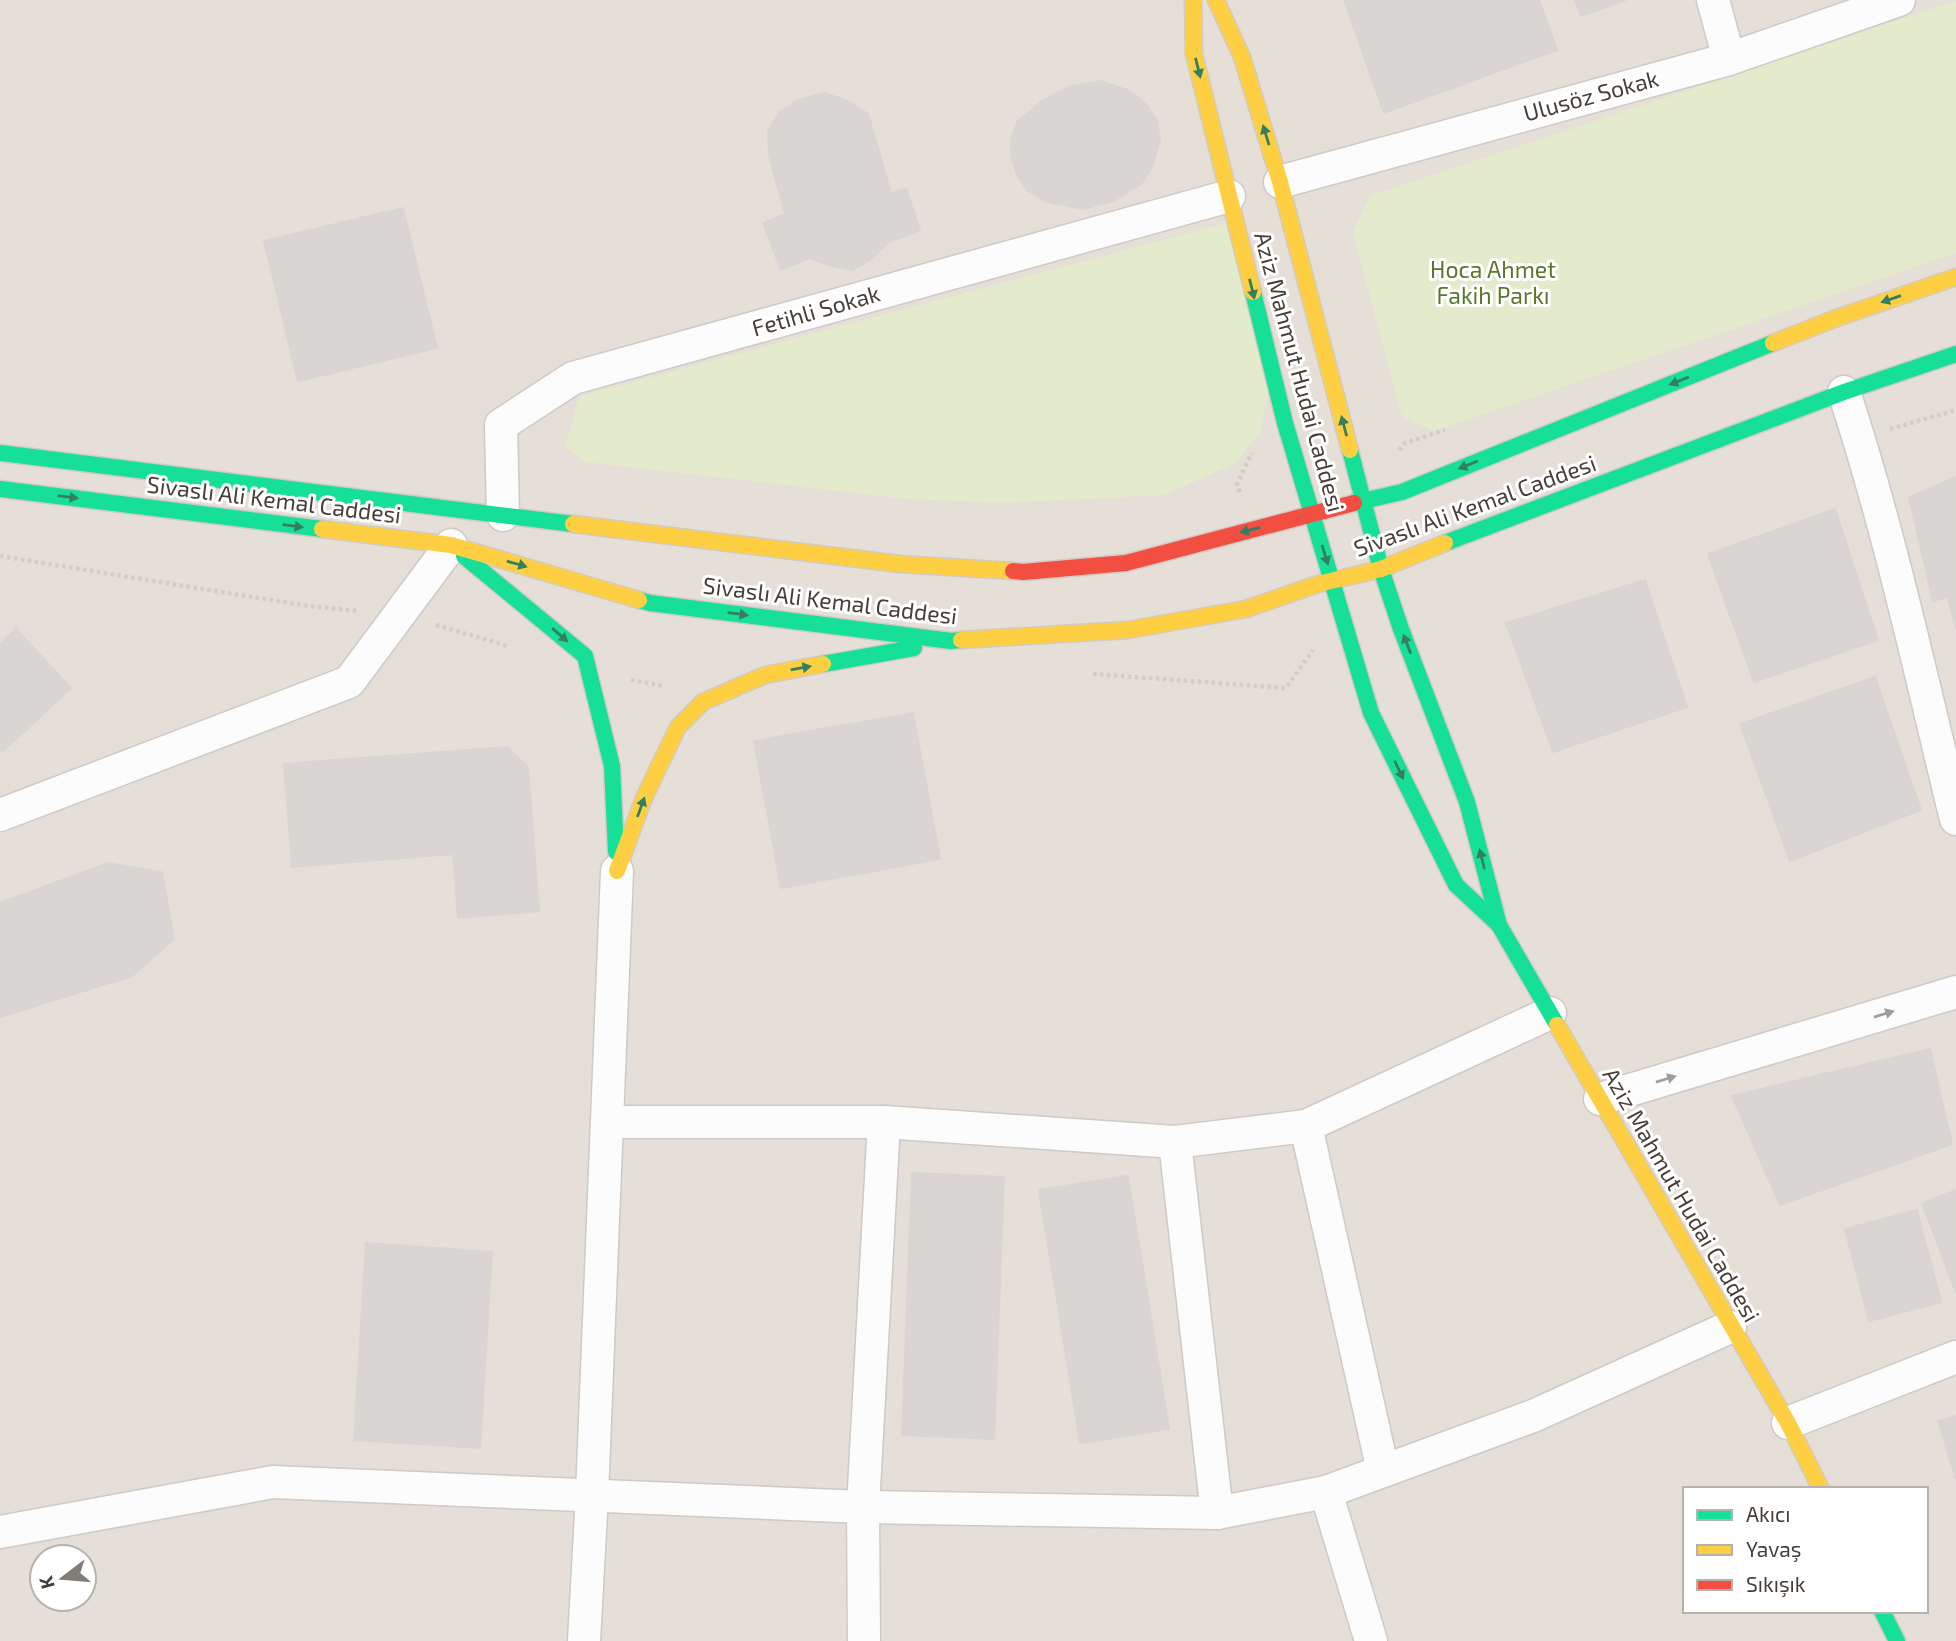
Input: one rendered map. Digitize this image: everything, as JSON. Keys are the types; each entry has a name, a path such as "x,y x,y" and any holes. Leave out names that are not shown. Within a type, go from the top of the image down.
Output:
{"main road":[{"name":"Aziz Mahmut Hudai Caddesi","path":"1193,0 1194,54 1285,423 1371,713 1456,885 1499,925"},
{"name":"Aziz Mahmut Hudai Caddesi","path":"1216,0 1242,57 1280,182 1381,569 1467,802 1499,925 1788,1423 1820,1487"},
{"name":"Sivaslı Ali Kemal Caddesi","path":"0,453 900,564 1023,572 1126,563 1402,492 1834,319 1956,278"},
{"name":"Sivaslı Ali Kemal Caddesi","path":"0,489 451,545 650,603 951,641 1128,630 1245,609 1332,580 1381,569 1844,392 1956,354"},
{"path":"451,545 585,656 612,766 617,871"},
{"path":"617,871 644,798 678,727 702,702 765,675 951,641"},
{"path":"1883,1613 1897,1641"}],"street":[{"path":"1713,0 1728,59"},
{"name":"Ulusöz Sokak","path":"1280,182 1728,59 1899,0"},
{"name":"Fetihli Sokak","path":"503,515 500,425 573,378 1229,196"},
{"path":"1844,392 1859,437 1902,600 1956,820"},
{"path":"0,815 349,682 451,545"},
{"path":"584,1641 617,871"},
{"path":"1600,1099 1956,992"},
{"path":"608,1122 884,1122 1175,1142 1306,1126 1550,1013"},
{"path":"864,1641 863,1507 884,1122"},
{"path":"1306,1126 1383,1471"},
{"path":"1175,1142 1217,1513"},
{"path":"0,1532 273,1482 863,1507 1217,1513 1326,1492 1533,1416 1730,1327"},
{"path":"1788,1423 1956,1357"},
{"path":"1326,1492 1371,1641"}],"shaded area":[{"path":"0,0 1956,0 1956,1641 0,1641"}],"green space":[{"name":"Hoca Ahmet Fakih Parkı","path":"1956,1 1956,253 1434,431 1402,417 1353,232 1370,196"},
{"path":"1234,221 1271,381 1260,432 1236,463 1164,495 1002,503 908,499 585,462 565,446 580,396"}],"building":[{"path":"1344,0 1539,0 1557,50 1384,113"},
{"path":"1575,0 1626,0 1581,16"},
{"path":"1101,81 1130,91 1146,104 1157,121 1160,141 1152,167 1141,184 1113,201 1083,209 1047,202 1027,190 1017,175 1011,155 1011,141 1017,122 1042,101 1068,87"},
{"path":"825,93 850,102 868,114 891,193 906,189 920,230 889,242 870,260 852,270 810,258 781,270 763,223 785,214 769,155 768,131 779,113 797,100"},
{"path":"403,208 437,348 298,381 264,241"},
{"path":"1956,477 1956,595 1933,601 1909,497"},
{"path":"1835,509 1878,640 1754,682 1708,554"},
{"path":"1645,580 1687,707 1553,752 1506,623"},
{"path":"1956,595 1956,629 1948,598"},
{"path":"16,629 71,688 2,752 0,644"},
{"path":"1875,677 1921,810 1790,861 1740,724"},
{"path":"913,713 940,859 781,888 754,741"},
{"path":"507,747 528,767 539,911 458,918 453,854 292,867 284,764"},
{"path":"108,863 162,872 174,939 132,976 0,1017 0,903"},
{"path":"1930,1049 1952,1144 1780,1205 1732,1096"},
{"path":"912,1173 1004,1177 994,1439 902,1435"},
{"path":"1128,1176 1169,1429 1080,1443 1039,1190"},
{"path":"1956,1190 1956,1293 1922,1203"},
{"path":"1917,1210 1941,1302 1869,1321 1845,1229"},
{"path":"366,1243 492,1252 480,1448 354,1440"},
{"path":"1956,1416 1956,1479 1938,1421"}],"traffic: fast":[{"path":"1253,292 1285,423 1371,713 1456,885 1499,925"},
{"path":"1354,503 1402,492 1773,343"},
{"path":"1445,543 1844,392 1956,354"},
{"path":"1350,450 1381,569 1467,802 1499,925 1557,1025"},
{"path":"0,453 573,524"},
{"path":"0,489 322,529"},
{"path":"464,556 585,656 612,766 616,852"},
{"path":"639,600 951,641 961,640"},
{"path":"823,664 914,648"},
{"path":"1883,1613 1897,1641"}],"traffic: slow":[{"path":"1193,0 1194,54 1253,292"},
{"path":"1216,0 1242,57 1280,182 1350,450"},
{"path":"1773,343 1956,277"},
{"path":"573,524 900,564 1013,571"},
{"path":"322,529 451,545 639,600"},
{"path":"961,640 1128,630 1246,609 1318,584 1381,569 1445,543"},
{"path":"617,871 644,798 678,727 703,702 765,675 823,664"},
{"path":"1557,1025 1788,1423 1820,1487"}],"traffic: jam":[{"path":"1013,571 1126,563 1354,503"}]}
